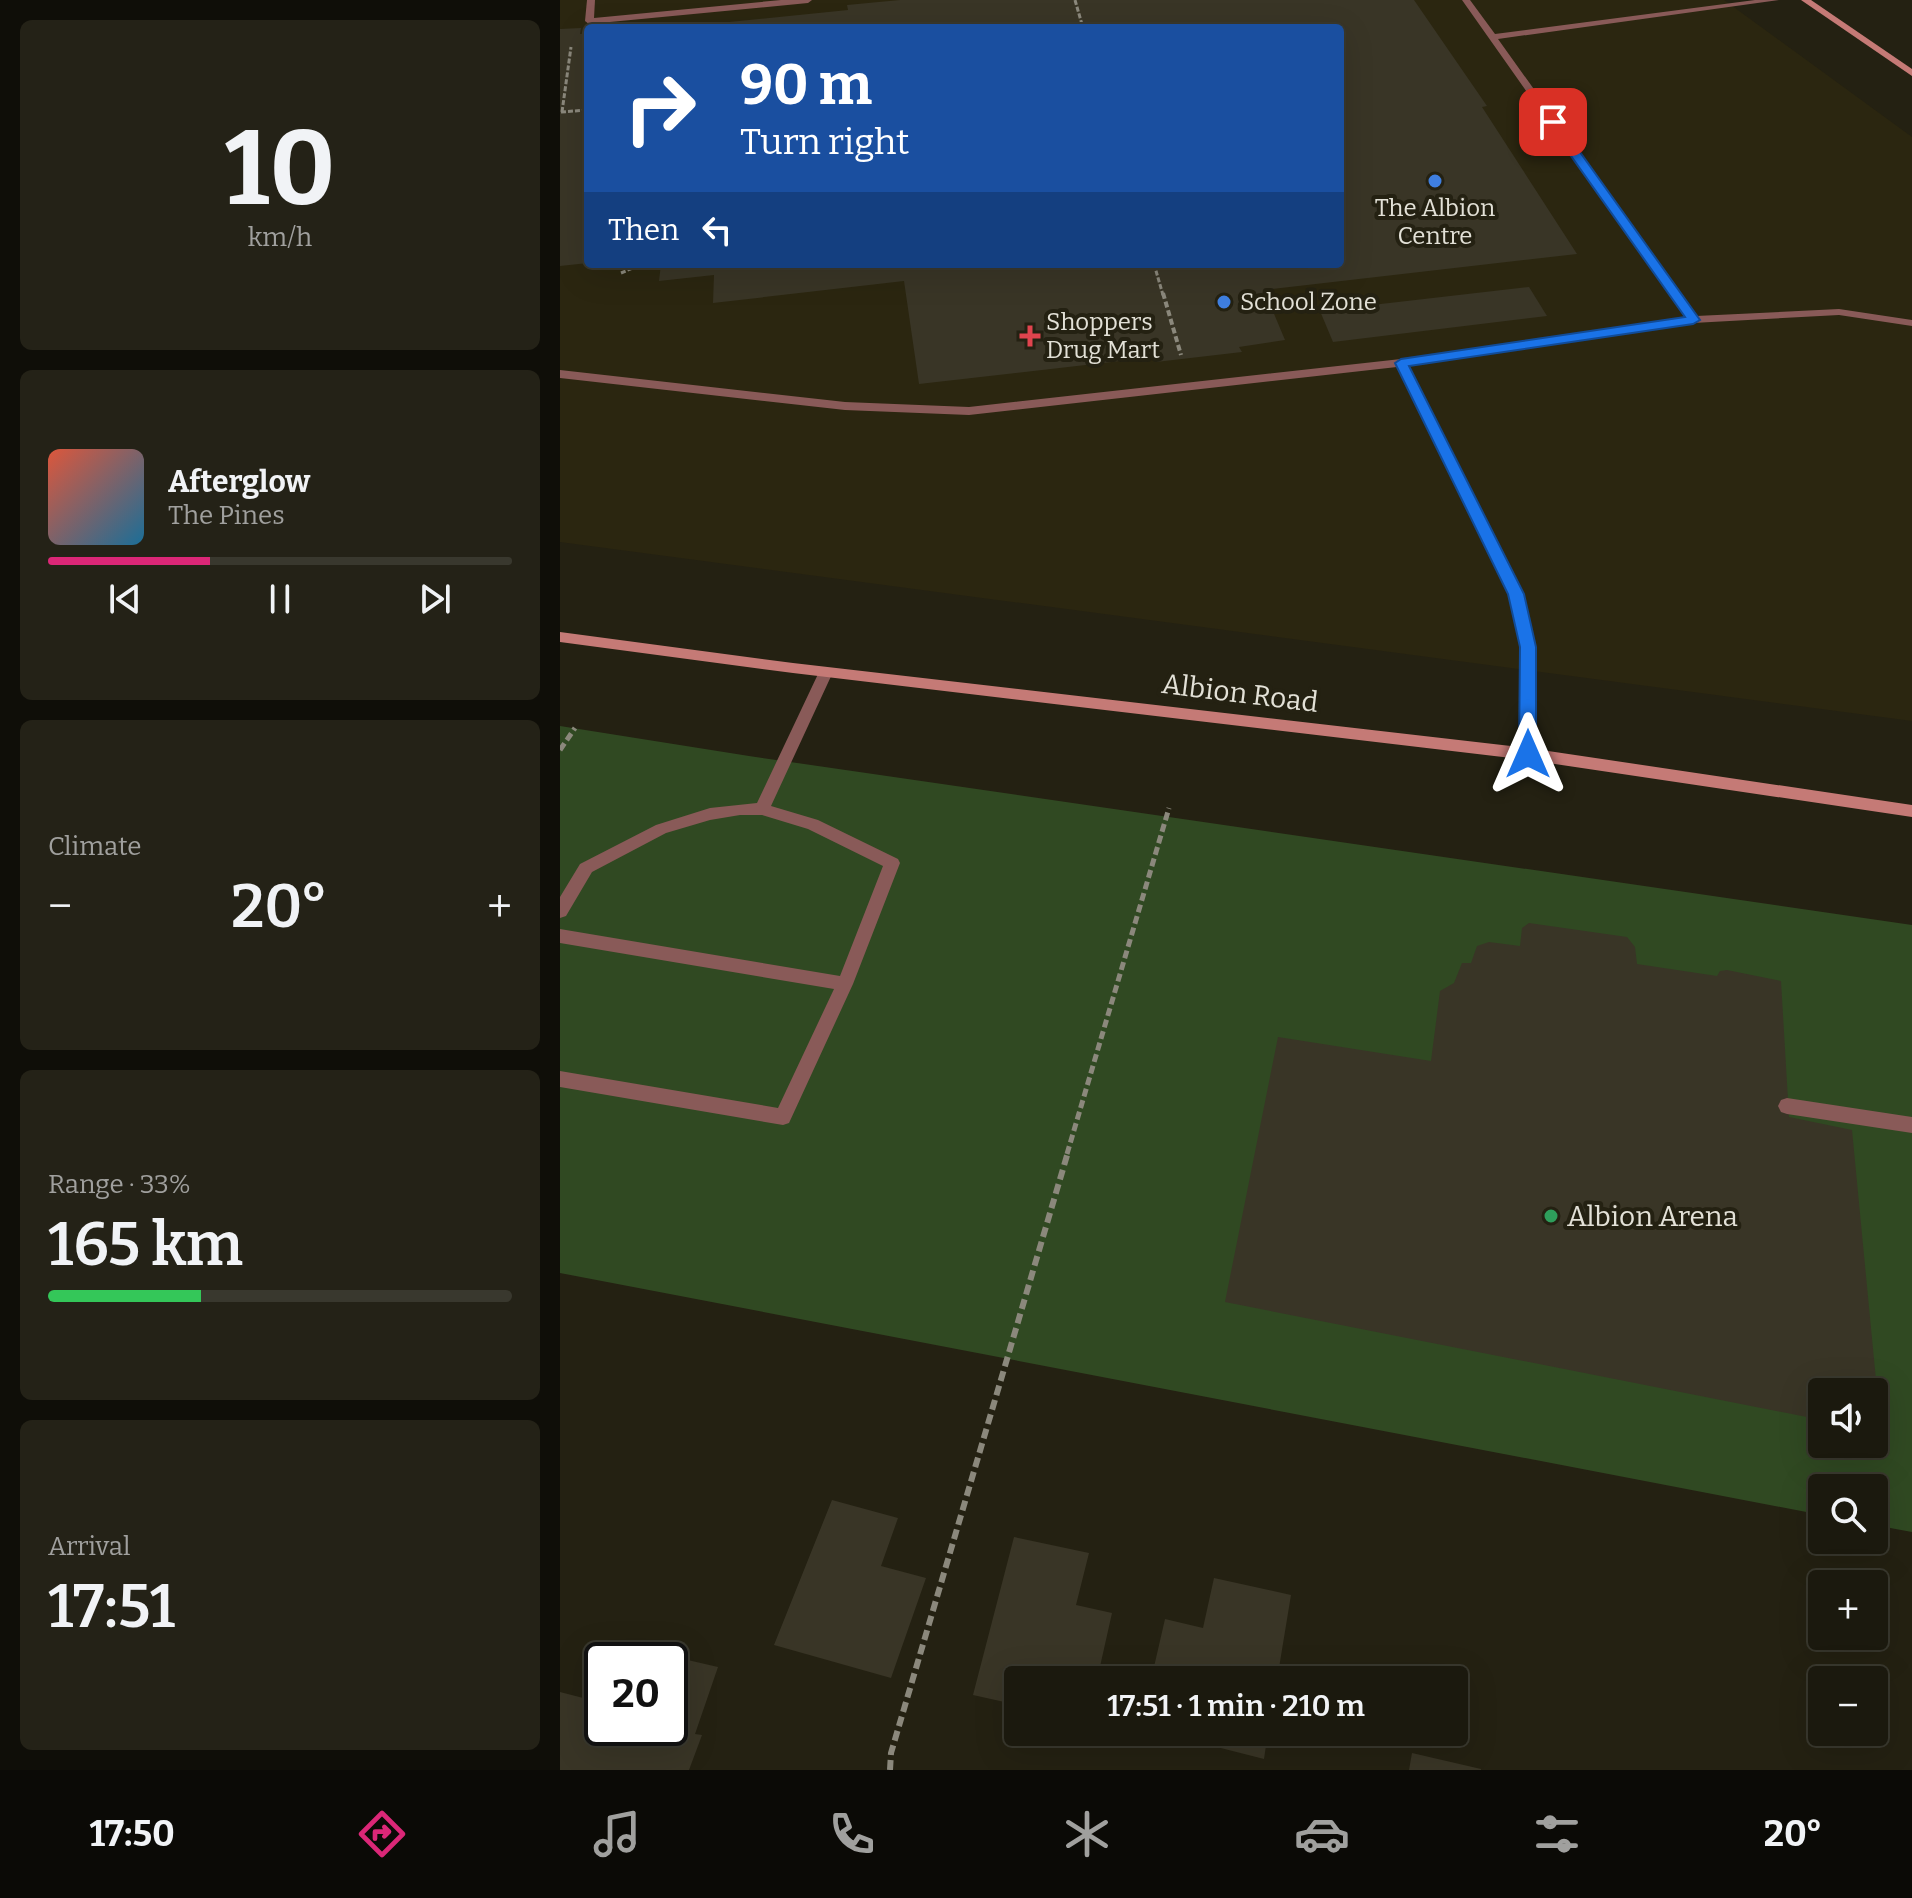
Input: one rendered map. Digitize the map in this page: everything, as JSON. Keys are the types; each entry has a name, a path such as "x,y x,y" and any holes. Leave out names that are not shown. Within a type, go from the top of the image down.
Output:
{"main road":[{"path":"1805,0 1912,73"},
{"name":"Albion Road","path":"560,637 826,672 1528,754 1912,811"}],"lane":[{"path":"591,0 589,21 808,0"},
{"path":"1466,0 1693,320"},
{"path":"1492,37 1775,0"},
{"path":"560,374 845,406 969,411 1401,363 1693,320 1839,312 1912,323"},
{"path":"1401,363 1516,594 1528,647 1528,754"},
{"path":"762,809 826,672"},
{"path":"560,911 586,868 648,836 710,814 762,809 813,824 892,863 845,984 783,1117 560,1079"},
{"path":"560,936 845,984"},
{"path":"1787,1106 1912,1125"}],"path":[{"path":"1075,0 1082,24"},
{"path":"584,110 561,112 574,28 589,21"},
{"path":"621,273 633,268"},
{"path":"1155,268 1182,358 1197,387"},
{"path":"560,750 575,728"},
{"path":"890,1770 891,1753 1169,808"}],"shaded area":[{"path":"560,0 1724,0 1912,137 1912,721 560,542"}],"green space":[{"name":"Albion Arena","path":"560,726 1912,925 1912,1532 1888,1528 1888,1474 1808,1474 1808,1512 560,1273"}],"building":[{"name":"The Albion Centre","path":"900,0 1414,0 1487,106 1482,107 1577,254 1264,290 1285,340 1239,347 1242,352 1156,362 1155,357 919,384 904,281 713,303 714,275 659,281 661,268 1344,268 1344,24 709,24 848,10 847,5"},
{"path":"581,28 580,34 584,34 584,263 560,266 560,29"},
{"path":"1529,287 1547,316 1333,342 1320,311"},
{"name":"Albion Arena","path":"1529,923 1627,937 1635,947 1637,964 1717,976 1720,971 1727,970 1781,981 1789,1117 1852,1130 1876,1378 1808,1378 1808,1417 1225,1302 1278,1037 1431,1061 1440,991 1454,983 1462,963 1471,963 1477,946 1489,942 1520,946 1522,928"},
{"path":"832,1500 898,1518 881,1566 926,1578 891,1678 774,1645"},
{"path":"1014,1537 1089,1553 1076,1605 1112,1613 1100,1666 1004,1666 1004,1702 973,1695"},
{"path":"1214,1578 1291,1595 1279,1666 1154,1666 1165,1619 1203,1628"},
{"path":"688,1660 718,1667 695,1734 702,1735 689,1770 560,1770 560,1692 584,1698 584,1746 688,1746"},
{"path":"1213,1746 1266,1746 1264,1759"},
{"path":"1412,1753 1481,1769 1481,1770 1409,1770"}],"place":[{"name":"The Albion Centre","path":"1435,181"},
{"name":"School Zone","path":"1224,302"},
{"name":"Shoppers Drug Mart","path":"1030,336"},
{"name":"Albion Arena","path":"1551,1216"}],"route":[{"path":"1528,754 1528,647 1516,594 1401,363 1693,320 1553,122"}]}
